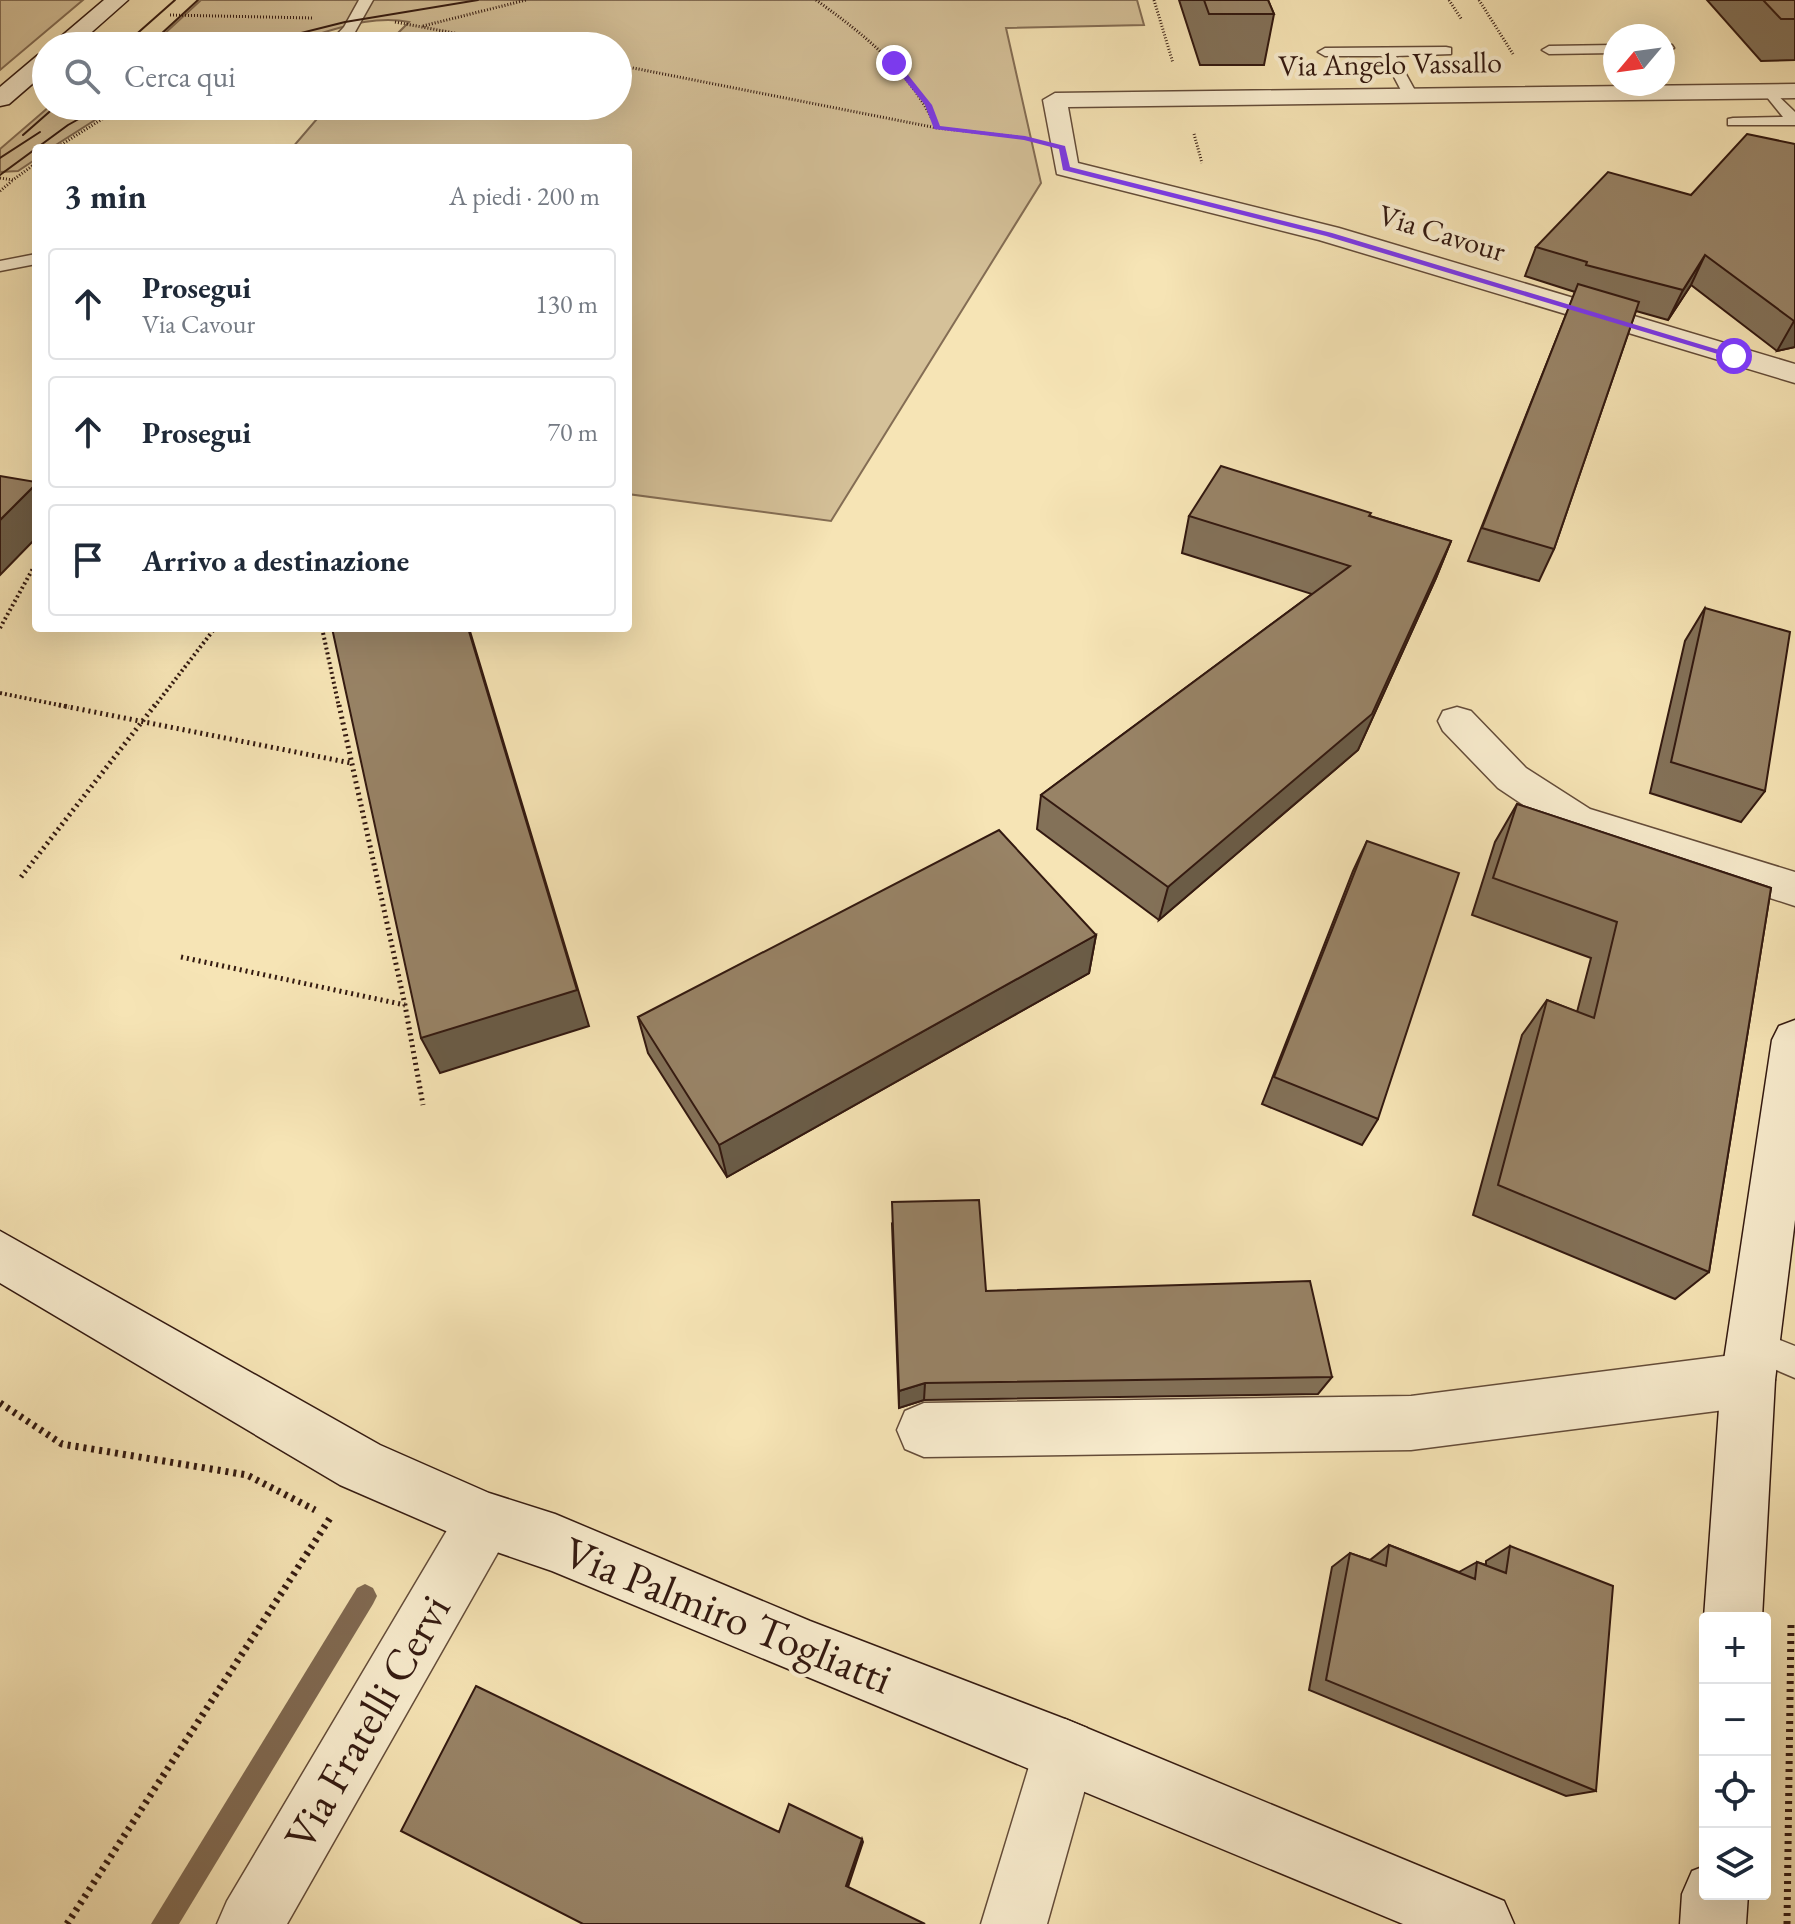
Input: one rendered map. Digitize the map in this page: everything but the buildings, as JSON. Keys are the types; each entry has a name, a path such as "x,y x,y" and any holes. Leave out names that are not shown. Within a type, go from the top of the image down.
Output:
{"street":[{"path":"79,32 117,0"},
{"path":"0,99 32,72"},
{"name":"Via Angelo Vassallo","path":"1064,158 1055,100 1411,96 1603,89"},
{"name":"Via Angelo Vassallo","path":"1675,89 1795,91"},
{"name":"Via Cavour","path":"1064,158 1795,374"},
{"path":"1457,721 1512,778 1576,820 1795,889"},
{"path":"1734,1612 1765,1362 1795,1040"},
{"name":"Via Palmiro Togliatti","path":"0,1255 360,1465 485,1520 555,1543 808,1650 1065,1750 1481,1924"},
{"path":"924,1430 1411,1423 1765,1362"},
{"name":"Via Fratelli Cervi","path":"250,1924 485,1520"},
{"path":"1014,1924 1065,1750"},
{"path":"1713,1924 1715,1900"}],"lane":[{"path":"345,32 366,0"},
{"path":"1549,50 1603,51"},
{"path":"1387,51 1411,96"},
{"path":"1325,52 1446,51"},
{"path":"1769,91 1795,121"},
{"path":"1733,122 1795,121"},
{"path":"0,266 32,260"}],"path":[{"path":"453,32 422,26 526,0"},
{"path":"816,0 894,63 928,105 937,128"},
{"path":"1479,0 1516,58"},
{"path":"170,15 357,17"},
{"path":"632,68 937,128 1025,138 1064,158"},
{"path":"62,144 101,120"},
{"path":"0,191 32,166"},
{"path":"0,178 13,180"},
{"path":"0,628 32,570"},
{"path":"26,581 32,580"},
{"path":"21,877 212,632"},
{"path":"323,632 405,1005 423,1105"},
{"path":"0,693 351,763"},
{"path":"181,957 405,1005"},
{"path":"0,1403 62,1444 247,1475 330,1518 67,1924"},
{"path":"1787,1924 1792,1611"}],"shaded area":[{"path":"0,0 83,0 45,32 32,32 32,43 0,70"},
{"path":"201,0 1137,0 1144,25 1006,28 1041,183 831,521 632,495 632,144 295,144 316,120 632,120 632,32 399,32 409,22 391,20 356,24 327,32 166,32"},
{"path":"34,120 95,120 57,144 32,144 32,162 18,171 0,172 0,149"}],"waterway":[{"path":"164,1924 365,1596"}],"tram line":[{"path":"139,32 175,0"},
{"path":"163,32 198,0"},
{"path":"305,32 345,22 478,0"},
{"path":"23,135 40,120"},
{"path":"42,144 77,120"},
{"path":"0,158 40,132"},
{"path":"0,175 32,151"}],"route":[{"path":"894,63 928,105 937,128 1025,138 1063,148 1066,168 1329,234 1734,356"}]}
